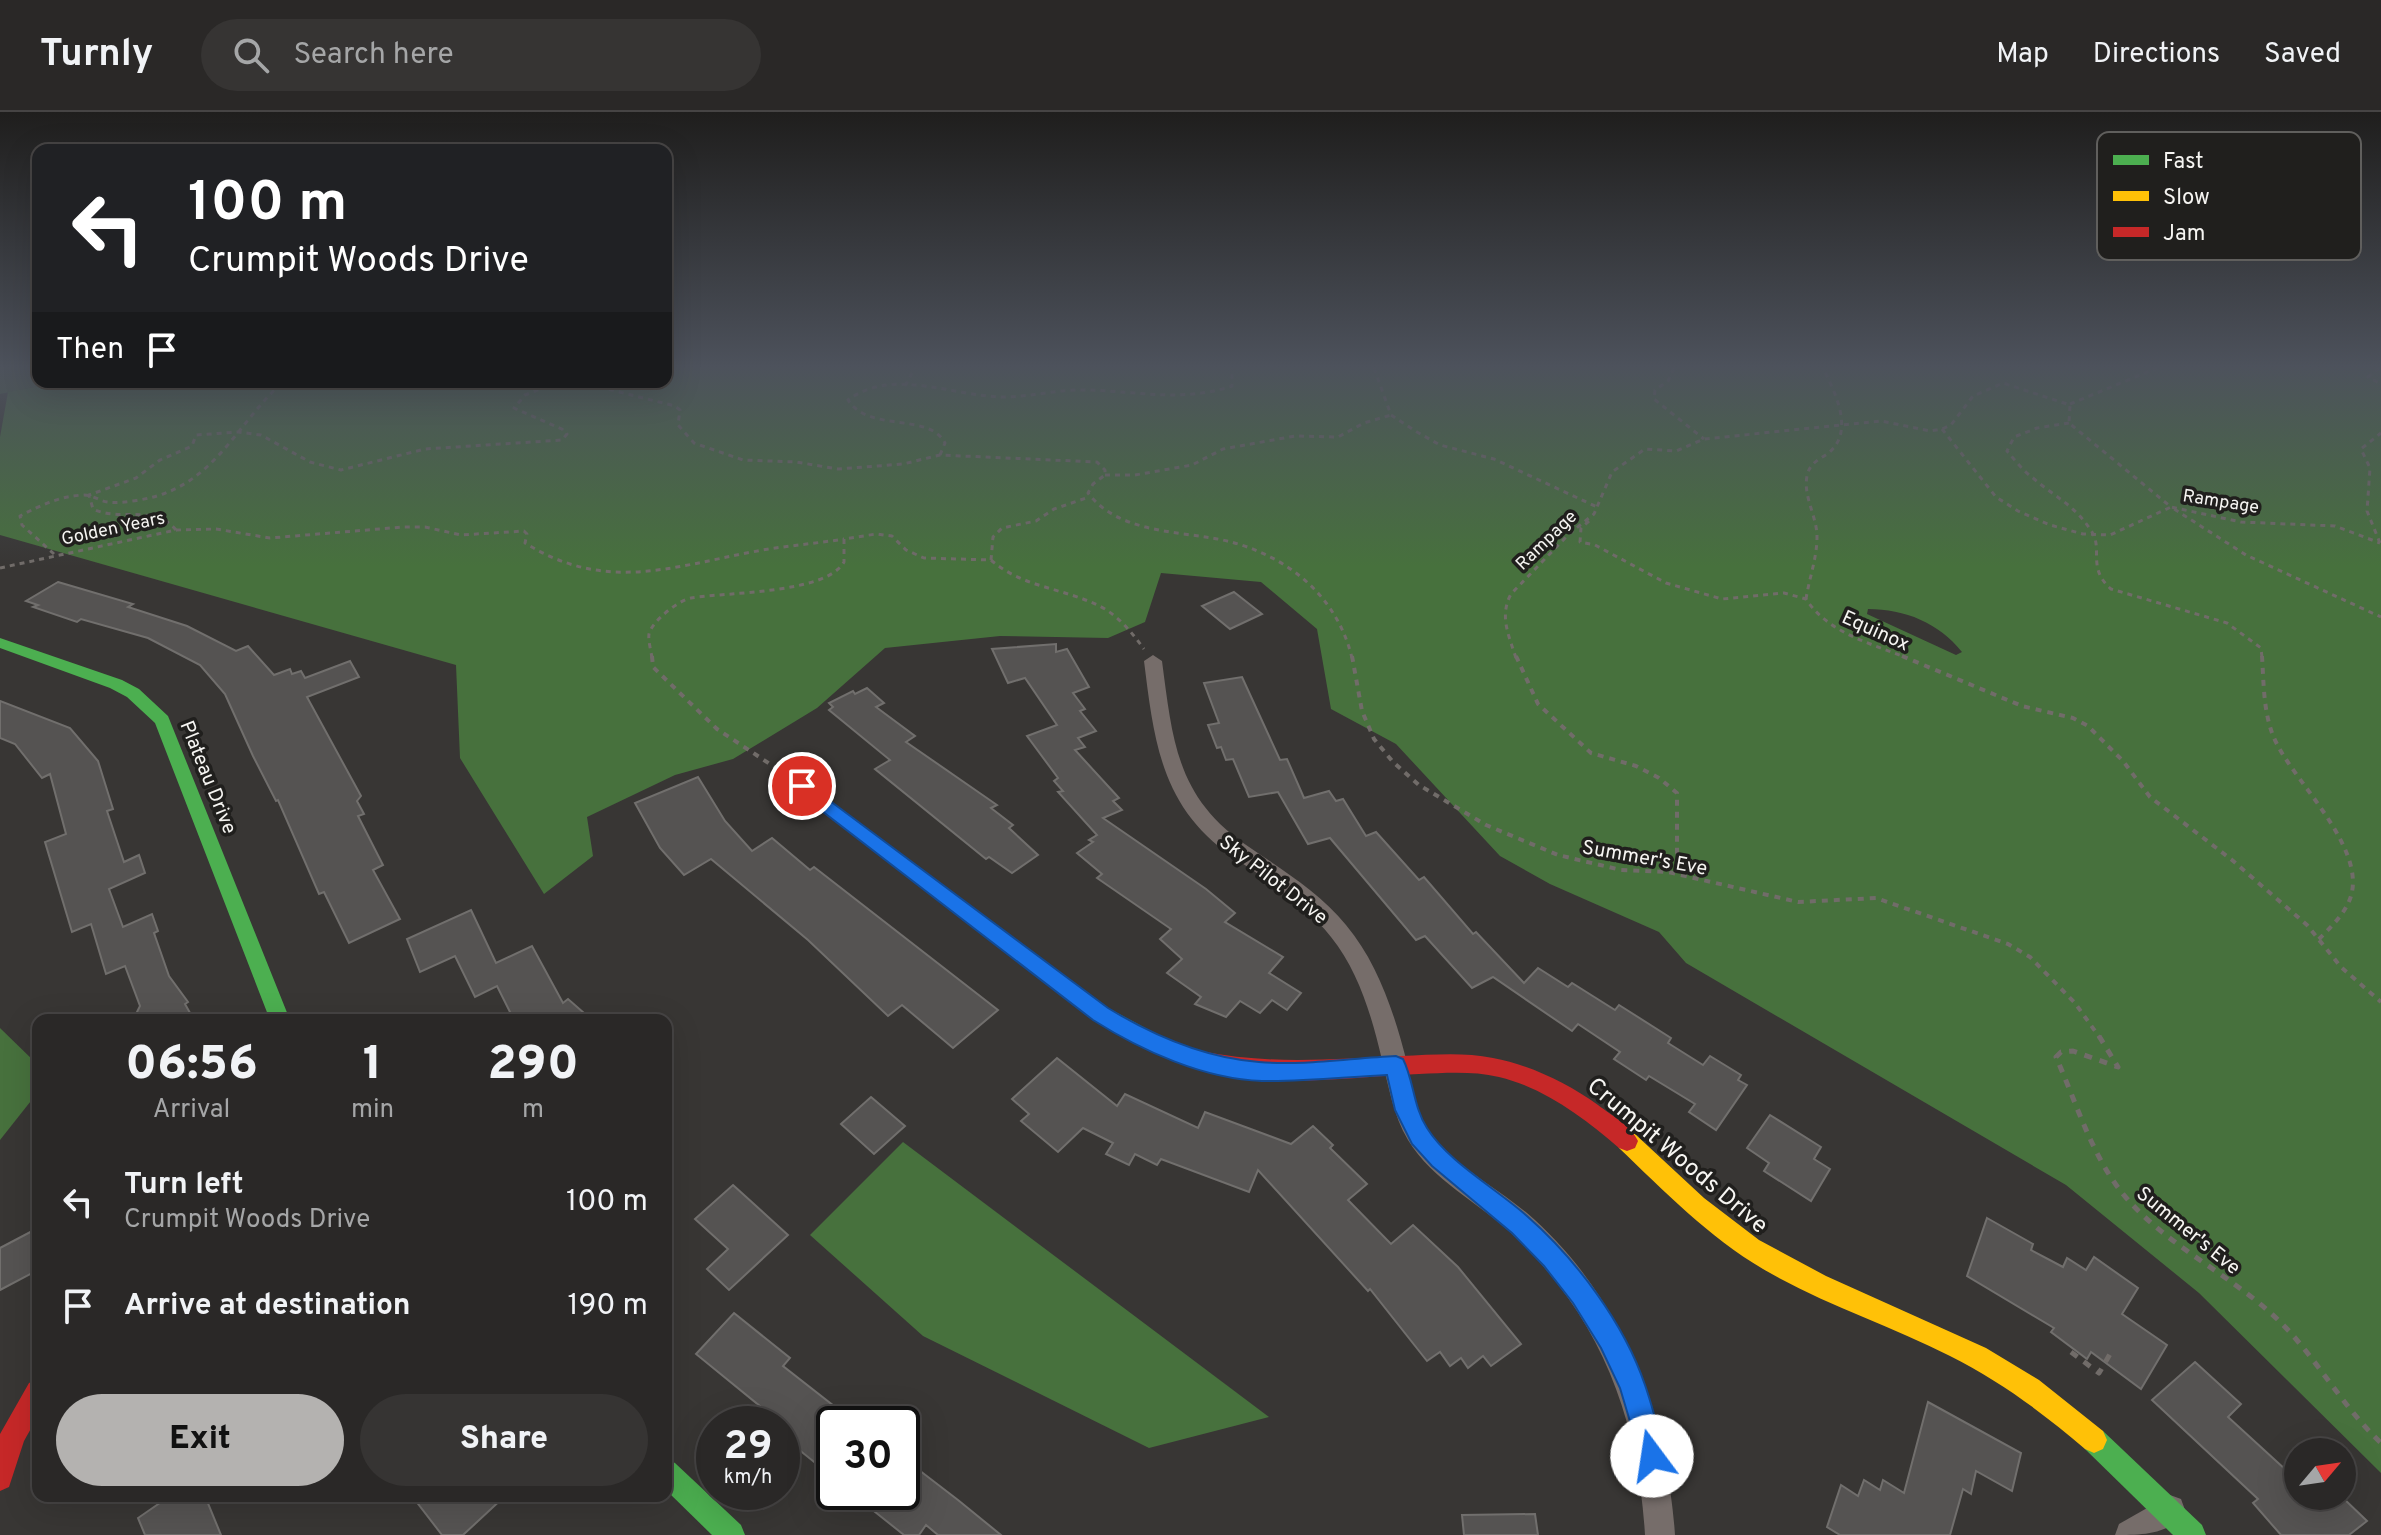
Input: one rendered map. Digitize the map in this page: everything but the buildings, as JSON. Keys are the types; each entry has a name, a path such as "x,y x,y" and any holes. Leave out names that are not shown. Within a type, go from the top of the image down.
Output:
{"street":[{"name":"Plateau Drive","path":"0,643 116,684 147,704 162,720 278,1014"},
{"name":"Sky Pilot Drive","path":"1153,661 1171,761 1181,792 1195,814 1215,833 1267,869 1340,932 1362,968 1378,1005 1406,1110 1420,1137 1440,1159 1520,1225 1552,1257 1610,1339 1632,1385 1648,1435 1656,1476 1660,1535"},
{"name":"Crumpit Woods Drive","path":"802,786 1101,1014 1133,1035 1203,1060 1260,1072 1465,1063 1503,1069 1551,1085 1591,1109 1732,1236 1786,1272 1966,1351 2063,1414 2170,1510 2192,1535"},
{"path":"0,1478 12,1436 32,1402"},
{"path":"672,1478 731,1535"},
{"path":"2130,1535 2170,1510"}],"path":[{"name":"Golden Years","path":"0,568 176,530 172,523 161,517 101,513 93,509 89,495 136,478 160,460 192,446 196,435 204,434"},
{"path":"54,555 22,525 20,516 47,502 89,495 108,502 161,495 200,476 236,434"},
{"name":"Golden Years","path":"256,434 310,462 341,470 425,449 562,440 567,434"},
{"path":"684,434 694,443 743,460 796,462 838,469 903,464 940,455 1097,462 1105,470 1105,475"},
{"path":"936,434 945,443 940,455"},
{"path":"991,560 993,537 1002,528 1036,521 1054,509 1089,497 1093,484 1105,475 1135,475 1192,465 1223,449 1295,436 1338,437 1343,434"},
{"path":"1423,434 1440,445 1494,459 1597,507 1594,515 1581,528 1580,542 1595,545 1612,557 1666,583 1722,599 1784,593 1806,599 1818,539 1806,493 1807,475 1810,465 1835,448 1839,434"},
{"path":"1701,434 1704,439"},
{"name":"Rampage","path":"1677,873 1677,793 1659,778 1636,766 1591,753 1538,704 1522,675 1505,625 1505,605 1511,594 1569,534 1594,514 1612,472 1629,458 1645,449 1682,450 1704,439 1738,434"},
{"path":"1946,434 1998,499 2064,529 2095,536 2111,535 2171,507 2199,529 2255,560 2381,617"},
{"path":"2021,434 2014,437 2007,451 2032,478 2072,505 2095,536 2095,560 2102,581 2111,589 2227,623 2261,648 2266,698 2276,743 2349,853 2352,893 2337,920 2318,940"},
{"name":"Rampage","path":"2083,434 2171,507 2241,522 2335,526 2381,543"},
{"path":"2379,434 2361,449 2370,468 2367,511 2381,543"},
{"name":"Summer's Eve","path":"1089,497 1101,508 1150,529 1226,541 1274,559 1322,592 1336,609 1344,626 1362,714 1375,740 1402,771 1444,803 1524,843 1586,863 1623,871 1655,869 1677,873 1759,897 1818,903 1858,896 1876,898 2008,944 2030,957 2075,1003 2118,1063 2118,1067 2113,1067 2073,1051 2061,1052 2056,1057 2102,1160 2123,1194 2152,1222 2259,1303 2288,1330 2359,1422 2381,1443"},
{"path":"176,530 216,529 270,538 403,527 435,528 461,535 524,531 527,534 525,543 544,555 584,571 615,574 643,573 772,548 876,534 892,536 905,550 918,555 938,559 991,560 1008,575 1104,609 1130,630 1153,661"},
{"path":"802,786 717,729 694,709 653,667 649,634 657,621 687,598 733,596 828,579 840,572 845,563 847,550 844,539"},
{"name":"Equinox","path":"1806,599 1817,616 1838,630 2022,706 2073,718 2088,726 2102,737 2150,797 2232,860 2307,925 2341,967 2381,1002"},
{"path":"2071,1352 2099,1373 2113,1349"}],"green space":[{"path":"0,434 2381,434 2381,1473 2356,1448 2356,1438 2346,1438 2199,1293 2066,1185 1686,963 1659,932 1550,884 1500,856 1396,744 1331,709 1317,629 1261,582 1161,573 1145,622 1108,638 1000,636 885,648 817,708 733,759 675,775 587,817 593,856 544,894 460,758 456,665 0,535","holes":["1868,609 1908,615 1943,633 1962,652 1956,655 1867,614"]},
{"path":"0,1028 32,1059 32,1100 0,1140"},
{"path":"903,1142 1269,1417 1149,1448 923,1336 810,1235"}],"traffic: fast":[{"path":"0,643 116,684 133,693 162,720 278,1014"},
{"path":"802,786 1101,1014 1157,1044 1201,1060"},
{"path":"2094,1440 2192,1535"},
{"path":"672,1478 731,1535"}],"traffic: slow":[{"path":"1627,1141 1696,1205 1732,1235 1771,1261 1977,1356 2030,1389 2094,1440"}],"traffic: jam":[{"path":"1201,1060 1228,1066 1281,1070 1449,1064 1495,1067 1523,1075 1555,1090 1585,1108 1627,1141"},
{"path":"0,1478 12,1436 32,1402"}],"route":[{"path":"802,786 1101,1014 1133,1035 1219,1065 1260,1072 1396,1065 1406,1110 1420,1137 1440,1159 1520,1225 1552,1257 1610,1339 1632,1385 1652,1456"}]}
